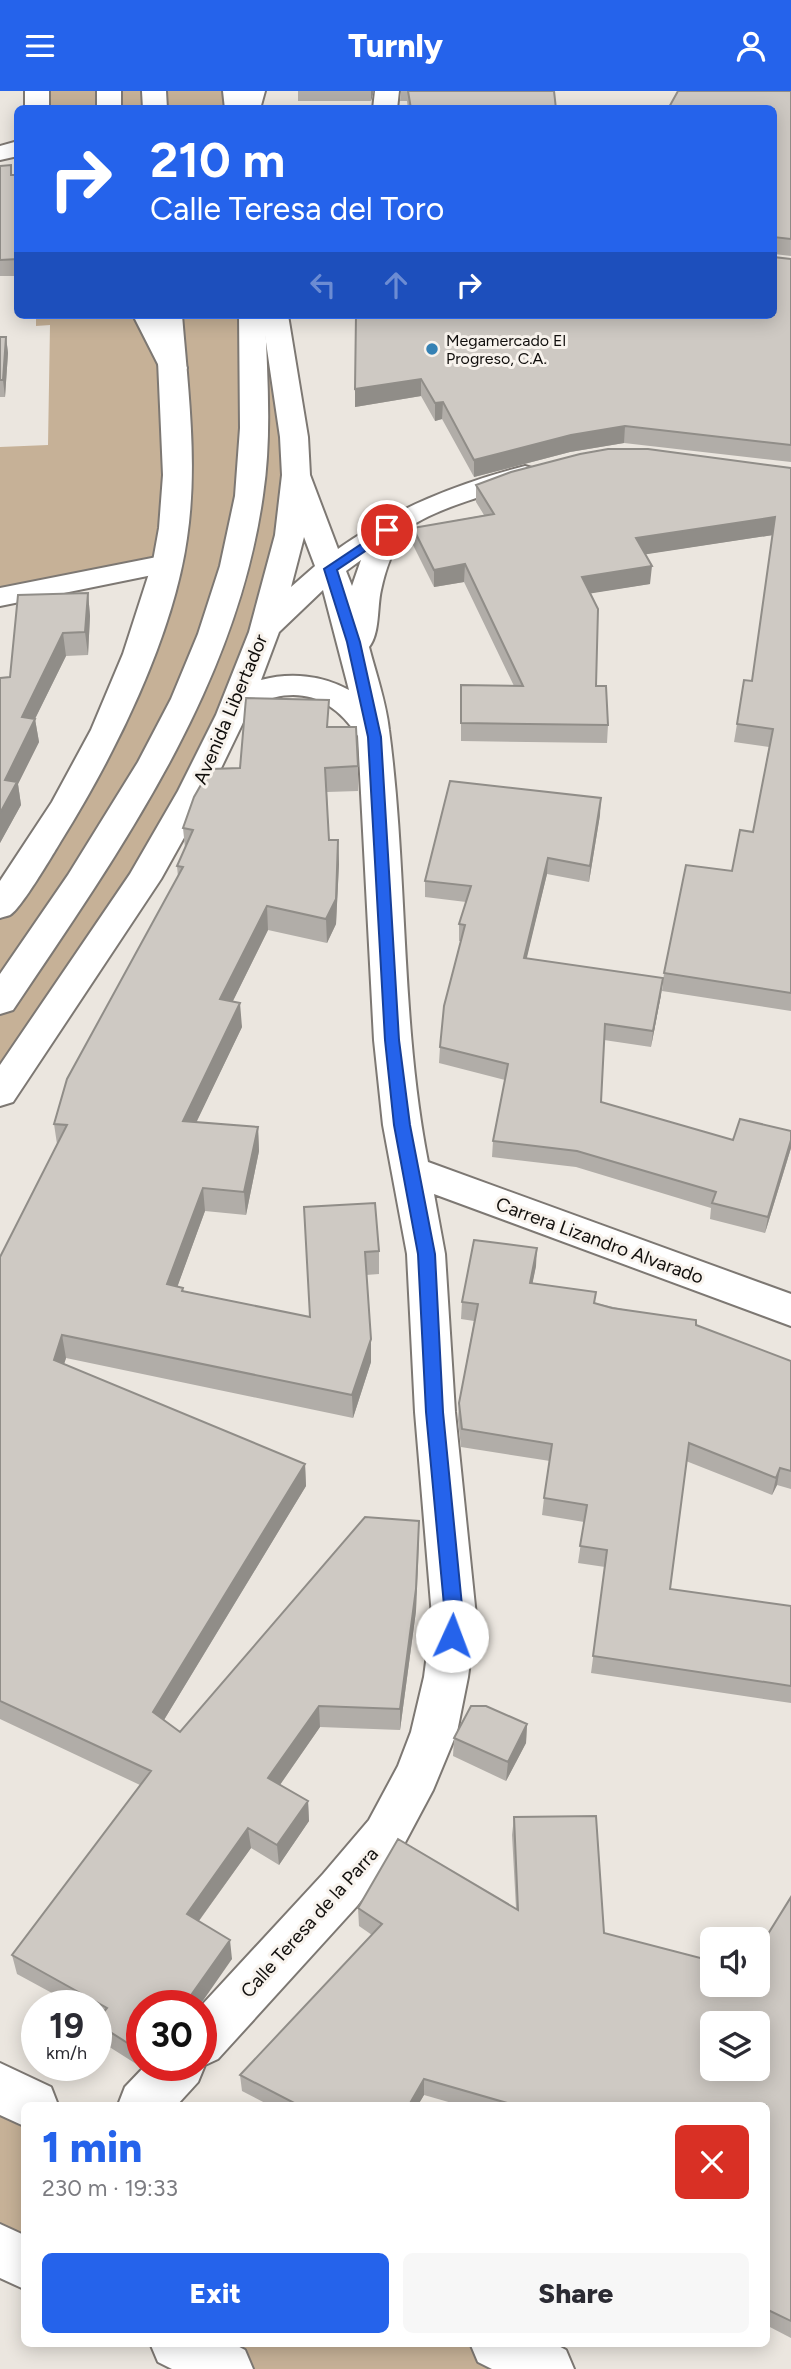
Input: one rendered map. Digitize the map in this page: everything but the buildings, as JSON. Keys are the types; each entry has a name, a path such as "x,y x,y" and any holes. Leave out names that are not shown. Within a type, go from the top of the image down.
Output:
{"street":[{"path":"148,319 173,368"},
{"path":"0,906 79,787 117,712 143,645 167,564 174,528 177,478 169,319"},
{"path":"0,1001 138,795 172,728 216,627 230,582 251,477 254,411 252,319"},
{"name":"Avenida Libertador","path":"0,1093 144,879 194,791 236,701 264,632 290,535 296,475 294,437 276,319"},
{"path":"264,632 299,594 331,569 431,505 463,492 548,469"},
{"name":"Calle Teresa de la Parra","path":"217,2025 340,1891 385,1835 417,1775 434,1732 446,1677 454,1616 435,1412 426,1254 410,1170 392,1040 374,737 344,605 296,475"},
{"path":"357,660 362,607 370,572 380,547 395,526"},
{"path":"0,597 167,564"},
{"path":"236,701 254,690 268,686 308,686 326,690 344,698 374,737"},
{"name":"Carrera Lizandro Alvarado","path":"410,1170 791,1310"},
{"path":"146,2102 165,2081"},
{"path":"0,2088 27,2102"},
{"path":"0,2250 21,2261"},
{"path":"185,2347 226,2369"},
{"path":"505,2347 547,2369"}],"shaded area":[{"path":"38,91 107,91 108,105 38,105"},
{"path":"109,91 253,91 249,105 109,105"},
{"path":"36,319 146,319 174,410 166,563 0,595 0,447 48,445 50,325 36,326"},
{"path":"147,319 276,319 296,475 236,701 0,1093 0,906 79,787 166,572 174,391"},
{"path":"0,2088 27,2102 21,2102 21,2261 0,2250"},
{"path":"185,2347 505,2347 547,2369 226,2369"}],"place":[{"name":"Megamercado El Progreso, C.A.","path":"432,349"}],"route":[{"path":"387,530 331,569 344,605 373,727 379,789 392,1040 402,1125 426,1254 440,1485 454,1616 452,1636"}]}
